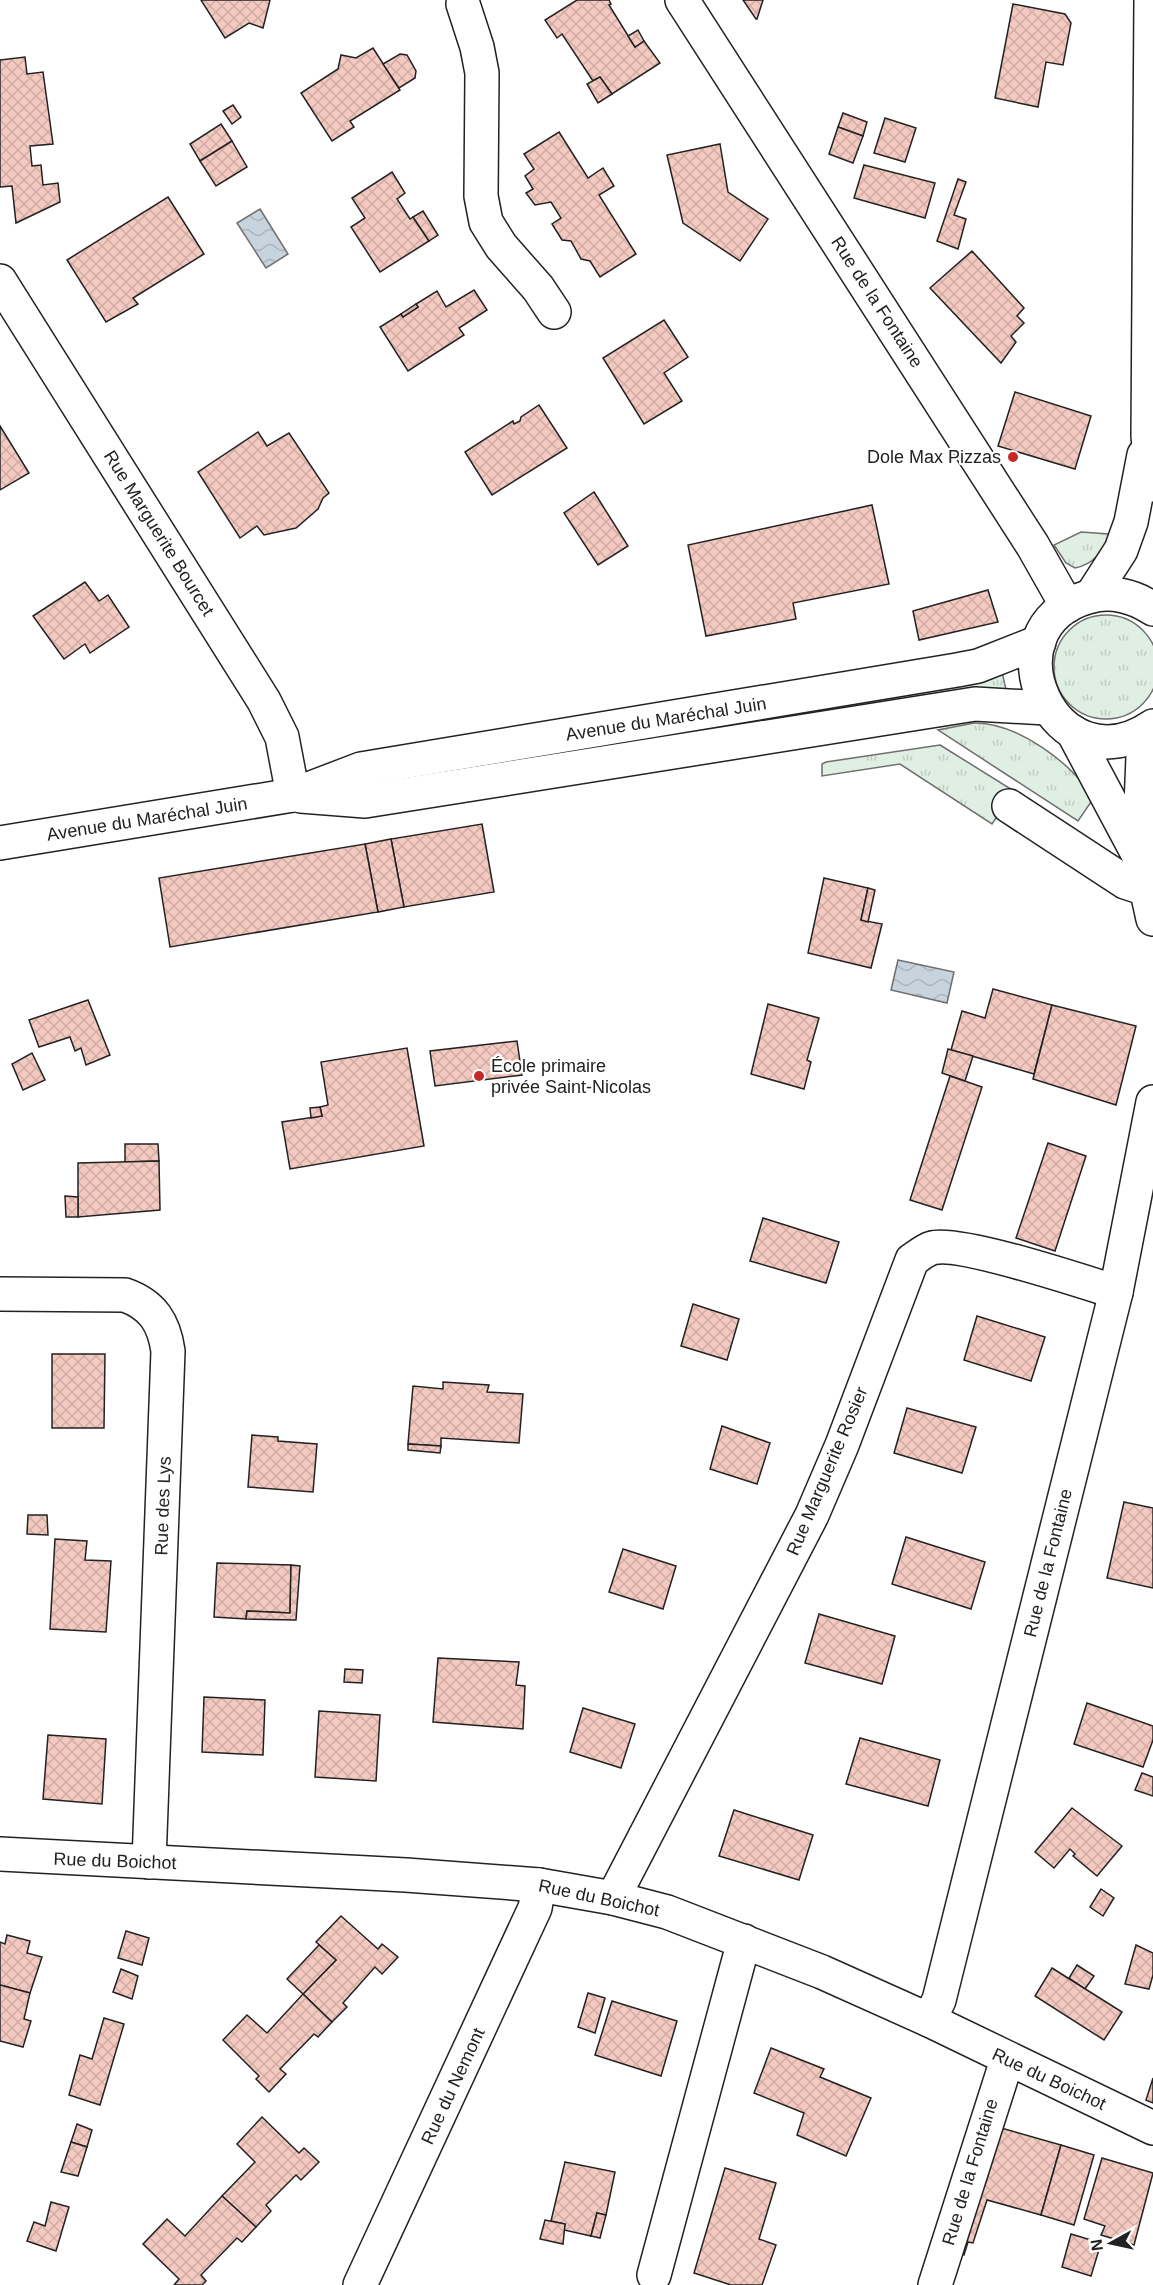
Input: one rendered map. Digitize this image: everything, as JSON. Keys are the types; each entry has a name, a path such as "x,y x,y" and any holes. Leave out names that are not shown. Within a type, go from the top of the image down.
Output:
{"street":[{"name":"Rue de la Fontaine","path":"682,0 1033,546 1080,601"},
{"path":"1151,0 1148,436 1153,485"},
{"path":"463,1 482,73 481,196 486,222 501,246 538,288 554,312"},
{"name":"Rue Marguerite Bourcet","path":"0,280 264,701 282,737 293,795"},
{"path":"1139,855 1148,729 1109,741 1073,732 1063,726 1046,708 1038,691 1034,671 1039,642 1050,622 1080,601 1124,541 1131,522 1148,436"},
{"path":"1080,601 1127,596 1153,609"},
{"name":"Avenue du Maréchal Juin","path":"0,843 293,795 361,769 978,666 1039,642"},
{"name":"Avenue du Maréchal Juin","path":"293,795 365,801 931,709 993,703 1046,708"},
{"path":"1073,732 1139,855 1150,904"},
{"path":"1009,806 1125,882 1150,904"},
{"name":"Rue de la Fontaine","path":"929,2020 939,2000 1116,1292 1153,1102"},
{"name":"Rue Marguerite Rosier","path":"614,1898 812,1515 842,1445 912,1260 932,1248 954,1247 1058,1273 1116,1292"},
{"name":"Rue des Lys","path":"0,1294 125,1295 139,1300 154,1311 166,1338 168,1351 149,1862"},
{"name":"Rue du Boichot","path":"0,1854 539,1885 614,1898 667,1912 744,1941 929,2020 1007,2060 1153,2128"},
{"name":"Rue du Nemont","path":"360,2285 535,1908 539,1885"},
{"path":"654,2275 744,1941"},
{"name":"Rue de la Fontaine","path":"935,2285 1007,2060"}],"green space":[{"path":"1081,532 1109,534 1104,546 1093,560 1075,568 1066,563 1054,545"},
{"path":"1106,615 1126,619 1135,624 1149,638 1154,647 1158,667 1154,687 1149,696 1135,710 1126,715 1106,719 1086,715 1077,710 1063,696 1058,687 1054,667 1058,647 1063,638 1077,624 1086,619"},
{"path":"1002,672 1007,694 839,716 837,701"},
{"path":"974,723 1007,729 1025,737 1042,747 1072,772 1093,799 1078,821 938,730"},
{"path":"940,745 1014,791 992,824 900,764 822,776 822,764 826,762"}],"water":[{"path":"260,209 288,254 266,268 237,223"},
{"path":"898,960 954,972 947,1003 891,990"}],"building":[{"path":"201,0 270,0 263,28 249,23 225,38"},
{"path":"577,0 609,0 611,4 609,5 635,47 644,41 660,63 612,94 600,77 593,81 562,34 557,38 545,20"},
{"path":"743,0 763,0 757,19 756,19"},
{"path":"1013,4 1065,14 1071,23 1063,65 1046,62 1038,107 995,98"},
{"path":"638,30 644,41 635,47 628,36"},
{"path":"373,48 400,90 350,121 354,127 332,141 301,93 338,69 341,55 356,58"},
{"path":"400,54 407,55 416,71 415,78 399,88 383,64"},
{"path":"25,57 27,74 43,72 53,144 30,146 32,166 41,165 43,185 58,183 60,202 16,223 12,186 0,187 0,60"},
{"path":"600,77 612,94 598,103 587,84"},
{"path":"233,105 241,117 232,124 223,111"},
{"path":"843,113 867,122 863,136 838,127"},
{"path":"885,118 916,128 905,162 874,153"},
{"path":"221,124 232,141 200,161 190,144"},
{"path":"838,127 863,136 853,163 829,154"},
{"path":"559,132 588,178 603,168 614,186 599,195 636,254 600,277 590,261 581,259 571,241 562,240 552,224 561,218 551,202 535,205 526,193 533,189 525,176 534,169 524,154"},
{"path":"232,141 247,167 216,186 200,161"},
{"path":"720,144 728,192 768,219 740,261 683,223 667,155"},
{"path":"864,165 935,183 925,218 854,198"},
{"path":"392,172 405,193 397,199 410,219 413,217 429,241 380,272 351,227 365,218 352,198"},
{"path":"958,179 966,182 954,215 966,219 958,249 937,241"},
{"path":"168,197 204,254 133,298 138,304 106,322 67,260"},
{"path":"423,211 438,235 429,241 413,217"},
{"path":"972,251 1024,308 1017,316 1024,323 1011,336 1016,342 1001,363 930,288"},
{"path":"474,290 487,310 459,328 464,335 408,371 380,327 401,314 403,317 418,307 416,304 437,291 446,307"},
{"path":"416,304 418,307 403,317 401,314"},
{"path":"664,320 688,357 664,373 682,401 644,424 603,358"},
{"path":"1015,392 1091,416 1075,469 998,446"},
{"path":"539,405 567,448 492,495 465,452 513,421 514,424 520,421 521,417"},
{"path":"0,426 29,473 0,490"},
{"path":"258,432 267,446 289,433 329,493 323,498 318,509 296,528 264,535 257,526 240,538 198,472"},
{"path":"594,492 628,546 598,565 564,513"},
{"path":"872,505 889,584 793,603 796,619 706,636 688,545"},
{"path":"85,582 99,601 108,595 129,627 90,653 85,644 64,659 33,616"},
{"path":"988,590 998,622 919,640 913,611"},
{"path":"482,824 494,892 404,907 391,839"},
{"path":"391,839 404,907 378,912 365,844"},
{"path":"365,844 378,912 170,947 159,878"},
{"path":"824,878 868,888 861,920 882,924 871,968 808,953"},
{"path":"868,888 875,890 868,922 861,920"},
{"path":"993,989 1052,1005 1034,1074 951,1050 962,1011 985,1018"},
{"path":"88,1000 110,1055 86,1065 81,1048 75,1051 70,1037 39,1047 29,1020"},
{"path":"768,1004 819,1018 807,1060 811,1062 804,1089 751,1074"},
{"path":"1052,1005 1136,1026 1116,1105 1033,1079"},
{"path":"517,1041 522,1075 435,1086 430,1051"},
{"path":"407,1048 424,1146 290,1169 282,1122 322,1116 320,1107 328,1105 321,1062"},
{"path":"948,1049 973,1056 965,1081 942,1073"},
{"path":"32,1053 45,1080 23,1090 12,1064"},
{"path":"950,1076 982,1087 942,1210 910,1200"},
{"path":"320,1107 322,1116 311,1118 310,1108"},
{"path":"1048,1143 1086,1156 1055,1251 1016,1238"},
{"path":"125,1144 158,1144 159,1161 125,1162"},
{"path":"159,1161 160,1210 78,1217 78,1163"},
{"path":"65,1196 78,1197 78,1217 66,1217"},
{"path":"763,1218 839,1242 826,1283 750,1261"},
{"path":"693,1304 739,1319 727,1360 681,1346"},
{"path":"977,1316 1045,1337 1031,1381 964,1360"},
{"path":"52,1354 105,1354 104,1428 52,1428"},
{"path":"443,1382 489,1385 487,1392 523,1394 519,1443 441,1438 441,1446 408,1444 413,1386 443,1389"},
{"path":"907,1408 976,1427 962,1473 894,1453"},
{"path":"722,1426 770,1443 757,1484 710,1469"},
{"path":"252,1435 278,1437 278,1441 317,1444 313,1492 248,1487"},
{"path":"408,1444 441,1446 440,1453 408,1450"},
{"path":"1124,1502 1153,1508 1153,1588 1107,1578"},
{"path":"28,1515 47,1515 48,1535 27,1534"},
{"path":"906,1537 985,1562 971,1609 892,1584"},
{"path":"55,1539 87,1541 85,1560 111,1561 106,1632 50,1629"},
{"path":"623,1549 676,1566 663,1609 609,1592"},
{"path":"217,1563 291,1565 290,1613 247,1611 246,1619 214,1617"},
{"path":"291,1565 300,1566 296,1620 246,1619 247,1611 290,1613"},
{"path":"819,1614 895,1636 882,1684 805,1663"},
{"path":"438,1658 519,1662 516,1685 525,1686 523,1729 433,1722"},
{"path":"345,1669 363,1670 362,1683 344,1682"},
{"path":"204,1697 265,1700 263,1755 202,1752"},
{"path":"1087,1703 1153,1726 1153,1740 1143,1767 1074,1744"},
{"path":"583,1708 635,1724 621,1768 570,1752"},
{"path":"319,1711 380,1715 376,1781 315,1777"},
{"path":"48,1735 106,1739 102,1804 43,1799"},
{"path":"860,1738 940,1760 928,1806 846,1784"},
{"path":"1142,1773 1153,1777 1153,1796 1135,1790"},
{"path":"1072,1808 1122,1846 1097,1876 1073,1856 1075,1854 1070,1849 1054,1868 1035,1852"},
{"path":"734,1810 813,1835 799,1880 719,1856"},
{"path":"1101,1889 1114,1898 1103,1916 1090,1907"},
{"path":"341,1916 378,1949 382,1944 398,1957 382,1974 375,1967 343,2003 347,2007 332,2022 303,1994 336,1960 316,1942"},
{"path":"126,1931 149,1938 142,1965 118,1958"},
{"path":"7,1935 30,1941 27,1953 42,1957 30,1993 0,1985 0,1942 5,1944"},
{"path":"319,1945 336,1960 303,1994 287,1979"},
{"path":"1136,1945 1153,1953 1153,1975 1149,1989 1125,1984"},
{"path":"1077,1965 1094,1976 1085,1989 1069,1978"},
{"path":"1052,1968 1122,2012 1104,2040 1035,1996"},
{"path":"121,1969 138,1976 132,1999 113,1992"},
{"path":"0,1985 30,1993 24,2019 31,2021 23,2047 0,2041"},
{"path":"588,1993 605,1998 595,2033 578,2027"},
{"path":"303,1994 332,2022 318,2037 314,2034 280,2069 286,2074 269,2092 256,2079 259,2076 223,2040 247,2015 267,2033"},
{"path":"612,2001 677,2021 661,2076 595,2055"},
{"path":"104,2018 124,2024 100,2105 69,2095 80,2055 92,2059"},
{"path":"771,2048 824,2069 820,2077 871,2098 846,2156 797,2135 804,2113 754,2093"},
{"path":"1153,2078 1153,2103 1146,2100"},
{"path":"262,2117 299,2153 304,2148 319,2162 301,2180 296,2175 266,2205 271,2211 256,2227 222,2196 255,2162 237,2144"},
{"path":"77,2124 92,2130 87,2147 71,2142"},
{"path":"994,2126 1061,2145 1041,2215 987,2200 973,2243 968,2242 964,2255 957,2251"},
{"path":"71,2142 87,2147 78,2176 61,2172"},
{"path":"1061,2145 1094,2155 1074,2225 1041,2215"},
{"path":"1102,2158 1153,2173 1134,2245 1101,2235 1105,2226 1084,2219"},
{"path":"565,2162 615,2172 606,2215 597,2213 591,2236 564,2230 565,2224 551,2221"},
{"path":"725,2168 776,2183 759,2239 776,2245 762,2285 731,2285 694,2273"},
{"path":"222,2196 256,2227 242,2242 237,2238 201,2275 206,2281 202,2285 174,2285 179,2279 143,2244 167,2219 185,2236"},
{"path":"51,2202 69,2207 56,2251 27,2241 34,2222 45,2226"},
{"path":"597,2213 606,2215 600,2238 591,2236"},
{"path":"545,2220 565,2224 563,2244 540,2239"},
{"path":"1071,2234 1101,2243 1091,2276 1062,2267"}],"place":[{"name":"Dole Max Pizzas","path":"1013,457"},
{"name":"École primaire privée Saint-Nicolas","path":"479,1076"}]}
